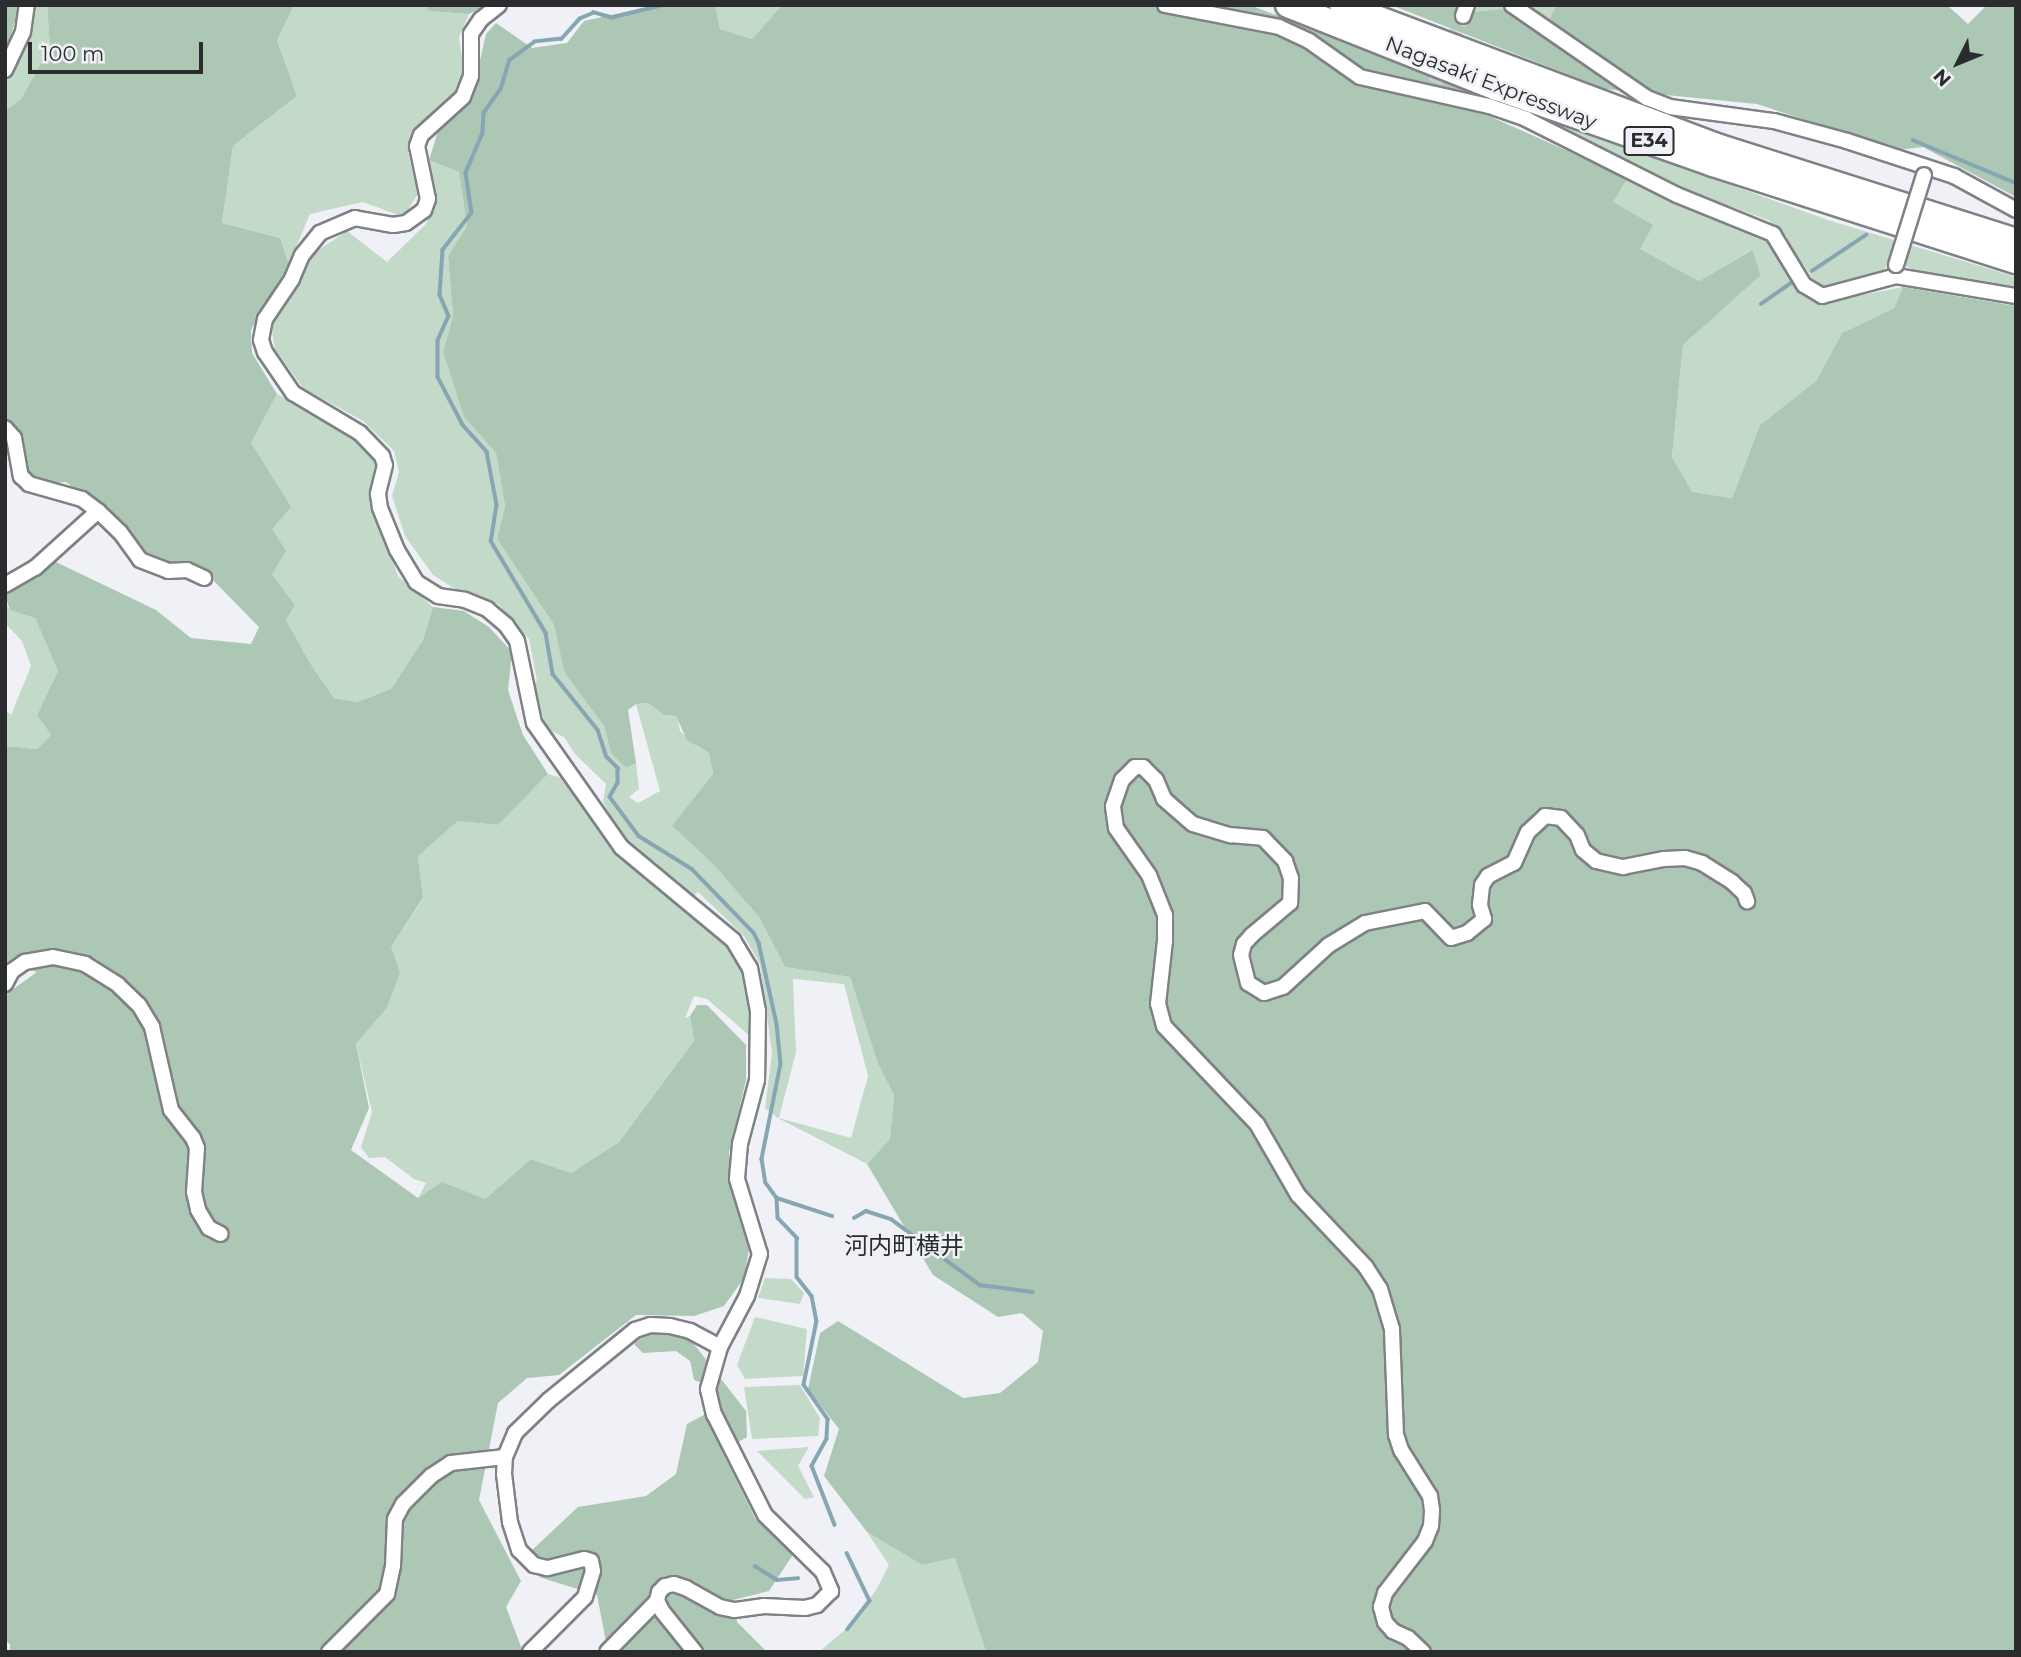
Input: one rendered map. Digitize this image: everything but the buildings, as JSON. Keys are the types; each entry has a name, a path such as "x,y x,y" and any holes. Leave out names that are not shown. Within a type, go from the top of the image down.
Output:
{"highway":[{"name":"Nagasaki Expressway","path":"1288,5 1497,88 1713,164 2016,261"},
{"name":"Nagasaki Expressway","path":"1342,5 1720,147 2016,241"}],"street":[{"path":"5,71 23,32 27,5"},
{"path":"499,5 481,19 471,34 471,76 463,97 421,135 417,146 428,199 424,209 407,223 393,225 355,218 320,233 302,255 292,279 265,320 261,340 265,352 293,393 360,433 382,456 385,465 378,494 380,508 397,550 416,582 438,596 465,600 487,609 512,633 522,657 527,702 543,741 621,847 733,940 750,968 758,1011 757,1080 740,1144 737,1179 760,1254 756,1275 747,1296 720,1347 708,1389 714,1415 765,1515 823,1572 831,1591 817,1605 805,1608 764,1606 734,1610 720,1607 674,1584 665,1586 659,1592 657,1601 607,1652"},
{"path":"1165,5 1279,27 1309,41 1360,77 1434,88 1526,119 1676,195 1773,234 1812,293 1822,296 1833,294 1896,271 2016,296"},
{"path":"1512,5 1647,98 1670,107 1789,124 1925,171 1954,176 2016,210"},
{"path":"1896,271 1925,171"},
{"path":"5,428 14,438 21,476 29,484 82,499 120,532 140,560 168,571 187,569 204,578"},
{"path":"5,585 35,568 98,511"},
{"path":"1423,1652 1408,1638 1392,1631 1385,1622 1381,1607 1385,1593 1425,1541 1431,1527 1432,1510 1430,1496 1401,1450 1396,1435 1392,1329 1380,1289 1365,1266 1298,1195 1257,1124 1164,1026 1158,1004 1165,941 1164,915 1149,875 1116,828 1113,806 1122,780 1135,767 1143,767 1156,780 1164,799 1193,824 1230,835 1263,838 1285,862 1291,878 1290,904 1252,935 1244,944 1241,955 1248,983 1264,993 1283,987 1329,945 1365,923 1425,911 1451,937 1467,933 1484,919 1480,905 1482,885 1496,871 1514,863 1520,856 1528,832 1545,816 1561,818 1577,835 1583,850 1596,861 1623,867 1685,858 1702,863 1732,882 1744,893 1747,901"},
{"path":"5,984 12,971 25,962 54,957 85,964 118,985 139,1005 152,1027 171,1110 193,1138 197,1148 194,1192 198,1210 209,1227 221,1234"},
{"path":"530,1652 585,1597 593,1571 591,1561 584,1559 547,1568 534,1565 519,1550 510,1522 505,1457 515,1433 526,1420 635,1330 650,1325 670,1326 690,1331 720,1347"},
{"path":"330,1652 387,1594 393,1566 395,1519 403,1504 430,1476 451,1463 505,1457"},
{"path":"657,1601 695,1652"}],"green space":[{"path":"5,5 18,5 19,10 5,52"},
{"path":"18,5 47,5 50,47 21,99 5,111 5,52 15,26"},
{"path":"47,5 294,5 277,40 297,96 233,146 222,223 280,238 289,264 251,330 252,353 277,394 251,443 291,507 272,529 286,551 272,574 295,605 286,620 334,698 357,702 391,689 423,640 433,607 464,611 489,627 512,652 508,690 523,735 548,774 498,825 458,821 418,856 423,898 391,947 400,973 386,1009 356,1044 369,1108 351,1150 418,1198 442,1182 485,1199 531,1159 571,1173 619,1142 694,1041 690,1016 697,1005 707,1005 746,1045 746,1080 729,1152 732,1194 749,1250 744,1278 724,1306 694,1316 636,1315 559,1375 527,1378 498,1403 479,1500 521,1581 506,1607 523,1652 10,1652 10,1644 5,1640 5,995 37,972 5,964 5,746 37,749 51,735 37,715 58,671 35,618 10,610 5,596 13,582 56,562 156,610 191,638 251,644 259,627 204,571 167,565 139,554 106,512 66,482 43,484 27,474 17,429 5,423 5,111 21,99 50,47"},
{"path":"294,5 426,5 428,11 469,14 459,37 464,73 454,98 415,128 408,152 418,194 403,217 363,202 310,214 289,264 280,238 222,223 233,146 297,96 277,40"},
{"path":"426,5 486,5 469,14 428,11"},
{"path":"656,5 715,5 720,29 752,39 782,5 1250,5 1474,93 1489,116 1628,178 1613,202 1653,225 1640,249 1699,281 1752,250 1761,275 1683,345 1672,457 1692,492 1732,498 1760,425 1816,381 1842,333 1894,308 1903,287 2016,306 2016,1652 986,1652 955,1558 922,1565 867,1532 824,1476 839,1429 808,1389 820,1333 838,1321 963,1398 1000,1393 1038,1362 1043,1331 1022,1313 998,1317 933,1275 867,1164 890,1139 894,1095 878,1064 850,977 785,967 759,917 714,865 672,826 713,774 709,753 687,740 676,716 664,715 648,703 636,704 628,710 636,763 626,768 611,753 604,726 564,672 554,625 497,539 505,506 496,453 464,417 443,352 453,316 448,256 467,226 459,172 429,160 438,131 472,96 486,34 496,23 532,48 567,43 584,21"},
{"path":"715,5 782,5 752,39 720,29"},
{"path":"1391,5 1457,5 1466,13 1504,9 1543,32 1557,5 1947,5 1968,24 1987,5 2016,5 2016,197 1923,147 1897,150 1757,104 1605,89"},
{"path":"1457,5 1558,7 1543,32 1466,13"},
{"path":"1517,108 1828,220 2016,277 2016,287 1917,272 1892,259 1883,271 1833,290 1817,286 1803,264 1792,270 1804,293 1823,303 1903,287 1894,308 1842,333 1816,381 1760,425 1732,498 1691,492 1672,457 1683,345 1761,275 1751,250 1699,281 1640,249 1612,203 1628,178 1757,231 1774,244 1788,237 1768,220 1681,188"},
{"path":"429,160 459,172 467,226 448,256 453,316 443,352 464,417 496,453 505,506 497,539 554,625 564,672 604,726 611,753 626,768 636,763 639,789 629,797 638,803 660,791 636,704 648,703 664,715 677,716 680,731 709,753 713,774 673,827 714,865 759,917 785,967 850,977 878,1064 894,1095 890,1139 867,1164 778,1118 765,1108 772,1053 760,964 744,936 698,892 692,898 660,874 621,835 603,802 606,784 575,754 564,737 546,729 534,684 537,681 529,639 498,604 455,589 433,575 405,536 392,496 399,472 394,451 363,421 303,388 275,349 271,326 314,253 347,231 387,262 425,225 437,201","holes":["793,979 844,984 868,1076 851,1138 779,1118 796,1052"]},
{"path":"277,394 337,426 371,455 378,470 370,496 398,576 433,607 423,640 391,689 357,702 334,698 310,663 286,620 295,605 272,574 272,529 251,443"},
{"path":"5,603 10,610 35,618 58,671 37,715 51,735 37,749 5,746 5,709 11,715 31,666 22,641 5,623"},
{"path":"548,774 562,778 624,862 698,916 733,947 746,971 751,1037 707,999 694,996 685,1018 690,1016 694,1041 619,1142 571,1173 531,1159 485,1199 442,1183 418,1198 426,1183 414,1179 385,1157 369,1158 361,1147 372,1112 356,1044 386,1009 391,947 423,899 418,856 458,821 498,825"},
{"path":"765,1278 791,1279 804,1293 800,1304 758,1298"},
{"path":"755,1317 807,1329 803,1376 745,1379 737,1365"},
{"path":"653,1329 690,1339 746,1411 747,1437 722,1451 756,1520 794,1553 769,1591 733,1600 737,1622 767,1652 608,1652 597,1595 539,1577 532,1550 578,1507 646,1496 676,1474 687,1424 717,1408 715,1387 694,1380 690,1361 676,1351 643,1353 634,1344"},
{"path":"800,1385 820,1418 818,1436 752,1439 744,1387"},
{"path":"809,1447 798,1466 814,1497 805,1499 757,1451"},
{"path":"867,1532 922,1565 955,1558 986,1652 819,1652 847,1628 876,1590 889,1565"}],"waterway":[{"path":"665,5 612,18 594,13 580,19 562,39 535,42 510,60 501,89 484,113 483,133 466,173 472,213 443,250 440,295 449,316 438,341 438,377 463,425 487,452 497,505 491,541 546,633 553,674 598,730 607,757 618,768 618,783 610,797 639,836 692,869 754,933 759,943 777,1024 781,1064 762,1159 766,1183 777,1198 778,1218 797,1238 797,1277 812,1296 817,1321 804,1385 828,1419 827,1439 812,1466 835,1525"},
{"path":"1913,140 2016,183"},
{"path":"1812,271 1866,235"},
{"path":"1761,304 1792,282"},
{"path":"777,1198 832,1216"},
{"path":"854,1218 866,1211 891,1219 980,1285 1033,1292"},
{"path":"847,1553 870,1601 848,1629"},
{"path":"755,1566 777,1580 798,1578"}],"tunnel":[{"path":"1435,83 1463,16"}],"district":[{"name":"河内町横井","path":"904,1246"}]}
